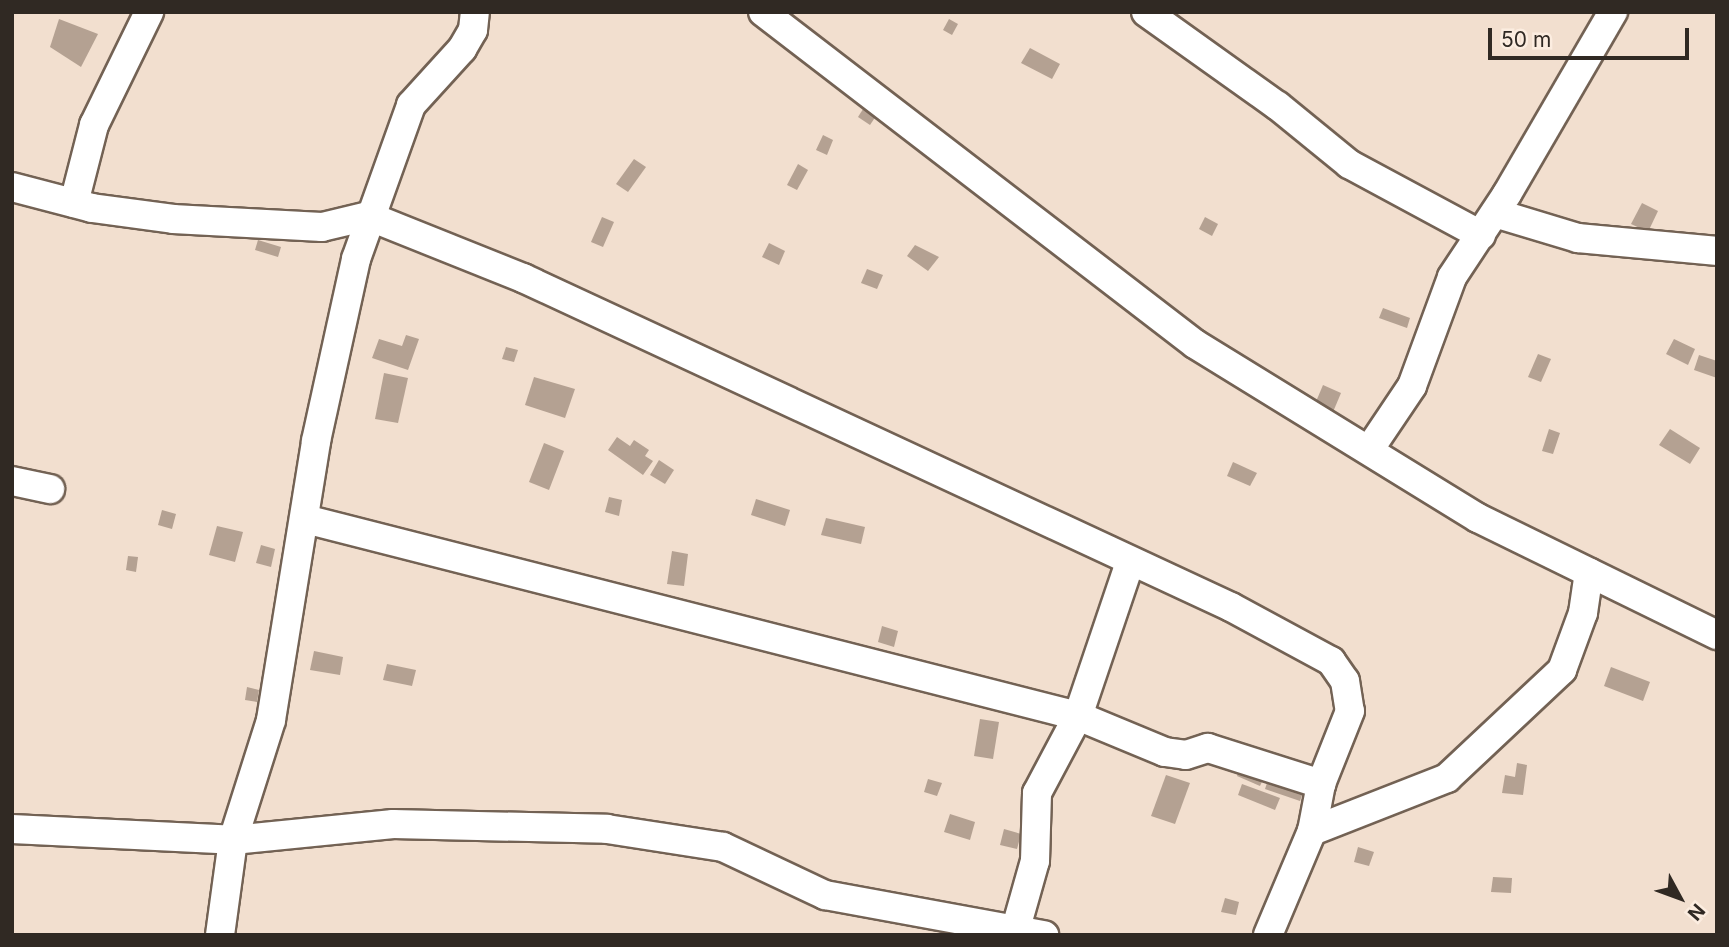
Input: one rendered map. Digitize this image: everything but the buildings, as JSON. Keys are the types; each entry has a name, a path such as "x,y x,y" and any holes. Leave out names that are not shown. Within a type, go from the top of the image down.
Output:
{"street":[{"path":"74,203 94,125 149,12"},
{"path":"219,935 233,840 271,720 318,427 368,216 411,104 462,49 473,30 475,12"},
{"path":"764,12 1195,344 1478,518 1717,635"},
{"path":"1146,12 1278,106 1349,164 1488,224 1578,237 1717,251"},
{"path":"1369,450 1412,386 1452,277 1488,224 1613,12"},
{"path":"12,187 74,203 173,219 322,227 368,216 523,278 689,353 1011,502 1130,562 1231,607 1331,661 1345,681 1350,710 1321,784 1312,831 1268,935"},
{"path":"12,481 50,489"},
{"path":"305,519 1078,716 1165,752 1186,755 1208,748 1321,784"},
{"path":"1014,932 1035,861 1037,793 1078,716 1130,562"},
{"path":"1312,831 1447,778 1527,705 1562,670 1583,613 1589,572"},
{"path":"12,829 233,840 393,824 607,829 723,847 825,895 1014,932 1044,935"}]}
